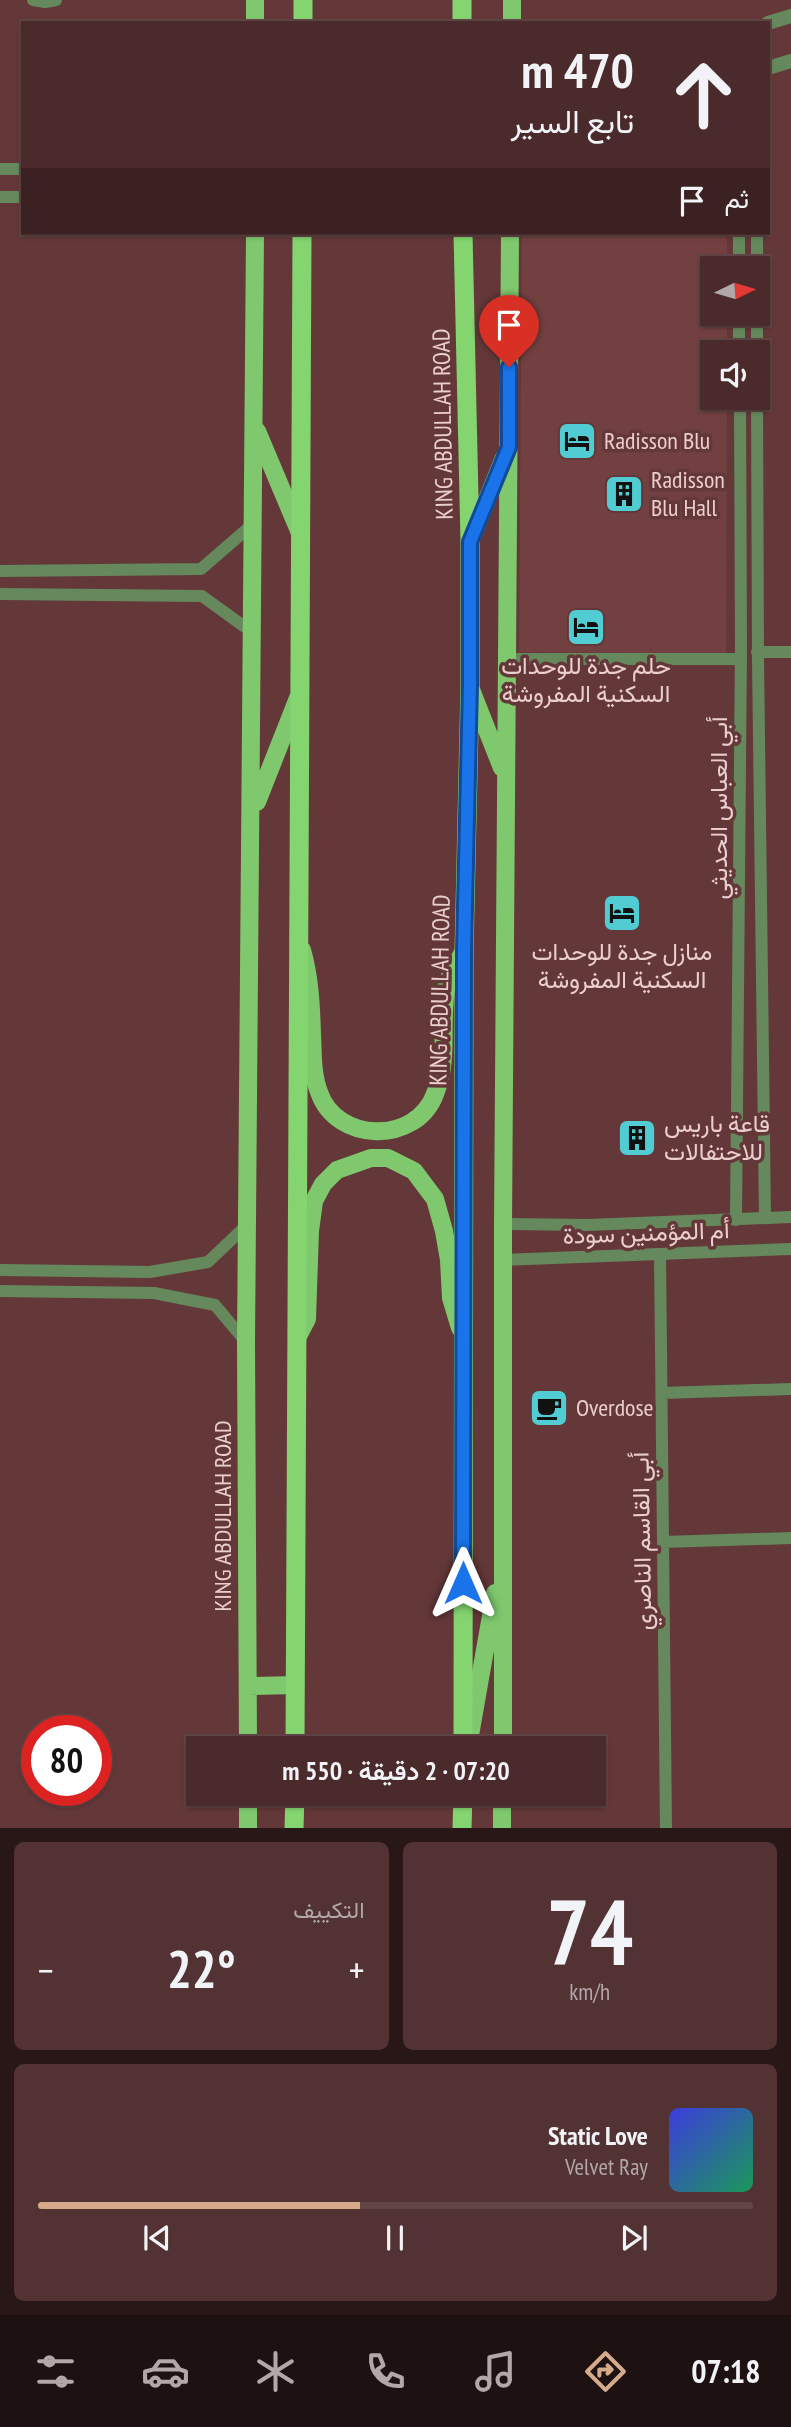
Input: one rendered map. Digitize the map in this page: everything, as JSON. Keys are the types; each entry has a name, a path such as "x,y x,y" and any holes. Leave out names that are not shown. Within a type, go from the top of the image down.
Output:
{"highway":[{"path":"303,0 305,21"},
{"path":"462,0 462,21"},
{"path":"295,1736 302,235"},
{"name":"KING ABDULLAH ROAD","path":"463,235 470,542 462,1334 465,1736"},
{"path":"294,1828 295,1806"},
{"path":"462,1828 463,1806"}],"main road":[{"path":"255,0 255,21"},
{"path":"305,21 310,0"},
{"path":"454,0 456,21"},
{"path":"512,0 512,21"},
{"name":"KING ABDULLAH ROAD","path":"248,1736 246,1342 255,235"},
{"path":"503,1736 503,1224 510,235"},
{"path":"254,424 300,534"},
{"path":"470,542 509,447"},
{"path":"470,685 506,778"},
{"path":"252,813 300,695"},
{"path":"299,937 309,977 313,1066 319,1094 331,1112 348,1125 368,1132 408,1126 422,1114 435,1096 445,1046 447,982 464,951"},
{"path":"296,1338 307,1319 310,1231 314,1201 323,1184 337,1170 371,1158 388,1158 414,1171 435,1199 449,1260 451,1298 462,1334"},
{"path":"467,1736 503,1549"},
{"path":"249,1686 295,1685"},
{"path":"248,1806 248,1828"},
{"path":"502,1806 502,1828"}],"street":[{"path":"33,0 56,0"},
{"path":"770,22 791,16"},
{"path":"770,67 791,61"},
{"path":"0,169 21,169"},
{"path":"0,197 21,197"},
{"path":"739,235 739,256"},
{"path":"757,235 757,256"},
{"name":"أبي العباس الحديثي","path":"736,1220 741,659 740,410"},
{"name":"أبي العباس الحديثي","path":"757,410 757,652 765,1218"},
{"path":"0,571 201,569 254,523"},
{"path":"0,594 202,596 253,633"},
{"path":"757,652 791,652"},
{"path":"507,659 741,659"},
{"name":"أم المؤمنين سودة","path":"503,1224 791,1217"},
{"path":"0,1270 150,1272 208,1262 248,1224"},
{"name":"أم المؤمنين سودة","path":"503,1260 791,1249"},
{"name":"أبي القاسم الناصري","path":"660,1254 666,1828"},
{"path":"0,1291 153,1293 215,1305 246,1342"},
{"path":"662,1393 791,1390"},
{"path":"664,1542 791,1538"}],"shaded area":[{"path":"522,235 727,235 727,256 700,256 700,326 727,326 727,340 700,340 700,410 727,410 726,654 519,652"}],"place":[{"name":"Radisson Blu","path":"577,441"},
{"name":"Radisson Blu Hall","path":"624,494"},
{"name":"حلم جدة للوحدات السكنية المفروشة","path":"586,627"},
{"name":"منازل جدة للوحدات السكنية المفروشة","path":"622,913"},
{"name":"قاعة باريس للاحتفالات","path":"637,1138"},
{"name":"Overdose","path":"549,1408"}],"route":[{"path":"463,1583 464,951 470,542 509,447 509,367"}]}
